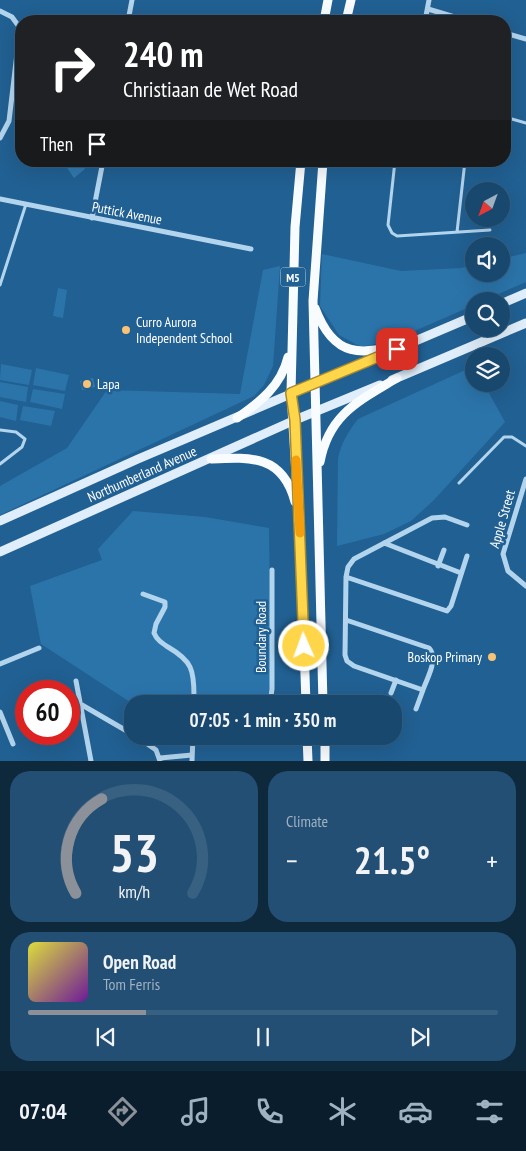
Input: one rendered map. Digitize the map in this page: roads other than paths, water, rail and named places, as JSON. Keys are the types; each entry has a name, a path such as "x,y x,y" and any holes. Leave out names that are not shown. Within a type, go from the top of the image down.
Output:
{"main road":[{"path":"325,15 328,0"},
{"path":"347,15 351,0"},
{"name":"M5","path":"300,167 295,227 291,393 295,420 306,695"},
{"name":"M5","path":"323,167 313,301 324,695"},
{"path":"510,300 526,293"},
{"path":"313,301 322,326 329,336 350,350 368,352 414,342"},
{"name":"Northumberland Avenue","path":"0,521 138,459 465,320"},
{"name":"Northumberland Avenue","path":"0,552 295,420 526,324"},
{"path":"237,418 254,406 276,385 286,366 291,347"},
{"path":"317,481 325,441 340,417 352,406 397,378"},
{"path":"211,459 241,457 270,464 284,477 293,495 299,519"},
{"path":"307,745 308,761"},
{"path":"324,745 325,761"}],"street":[{"path":"129,15 132,0"},
{"path":"426,15 429,0"},
{"path":"428,9 448,15"},
{"path":"0,11 15,19"},
{"path":"511,34 526,39"},
{"path":"0,138 9,121 15,72"},
{"path":"92,218 101,167"},
{"name":"Puttick Avenue","path":"0,199 251,249"},
{"name":"Apple Street","path":"526,479 503,554 508,572 526,586"},
{"path":"423,690 347,662 346,577 348,567 354,559 432,518 445,517 466,525"},
{"path":"384,543 461,574"},
{"path":"438,566 444,550"},
{"path":"346,577 447,611 451,606 467,556"},
{"name":"Boundary Road","path":"271,695 272,570"},
{"path":"143,594 165,602 166,607 156,624 154,633 159,641 190,664 194,676 194,695"},
{"path":"346,620 429,648 434,659 416,709"},
{"path":"0,664 39,648"},
{"path":"391,693 396,680"},
{"path":"80,697 92,761"},
{"path":"82,705 124,729"},
{"path":"0,712 12,744"},
{"path":"149,745 156,750 160,759 192,758 193,745"}],"lane":[{"path":"511,119 526,123"},
{"path":"394,167 388,226 392,233 397,236 490,230"},
{"path":"457,232 464,167"},
{"path":"0,285 26,204"},
{"path":"0,430 16,432 25,439 22,447 0,464"},
{"path":"460,483 504,437 512,436 526,446"}],"place":[{"name":"Curro Aurora Independent School","path":"126,330"},
{"name":"Lapa","path":"87,384"},
{"name":"Boskop Primary","path":"492,657"}]}
